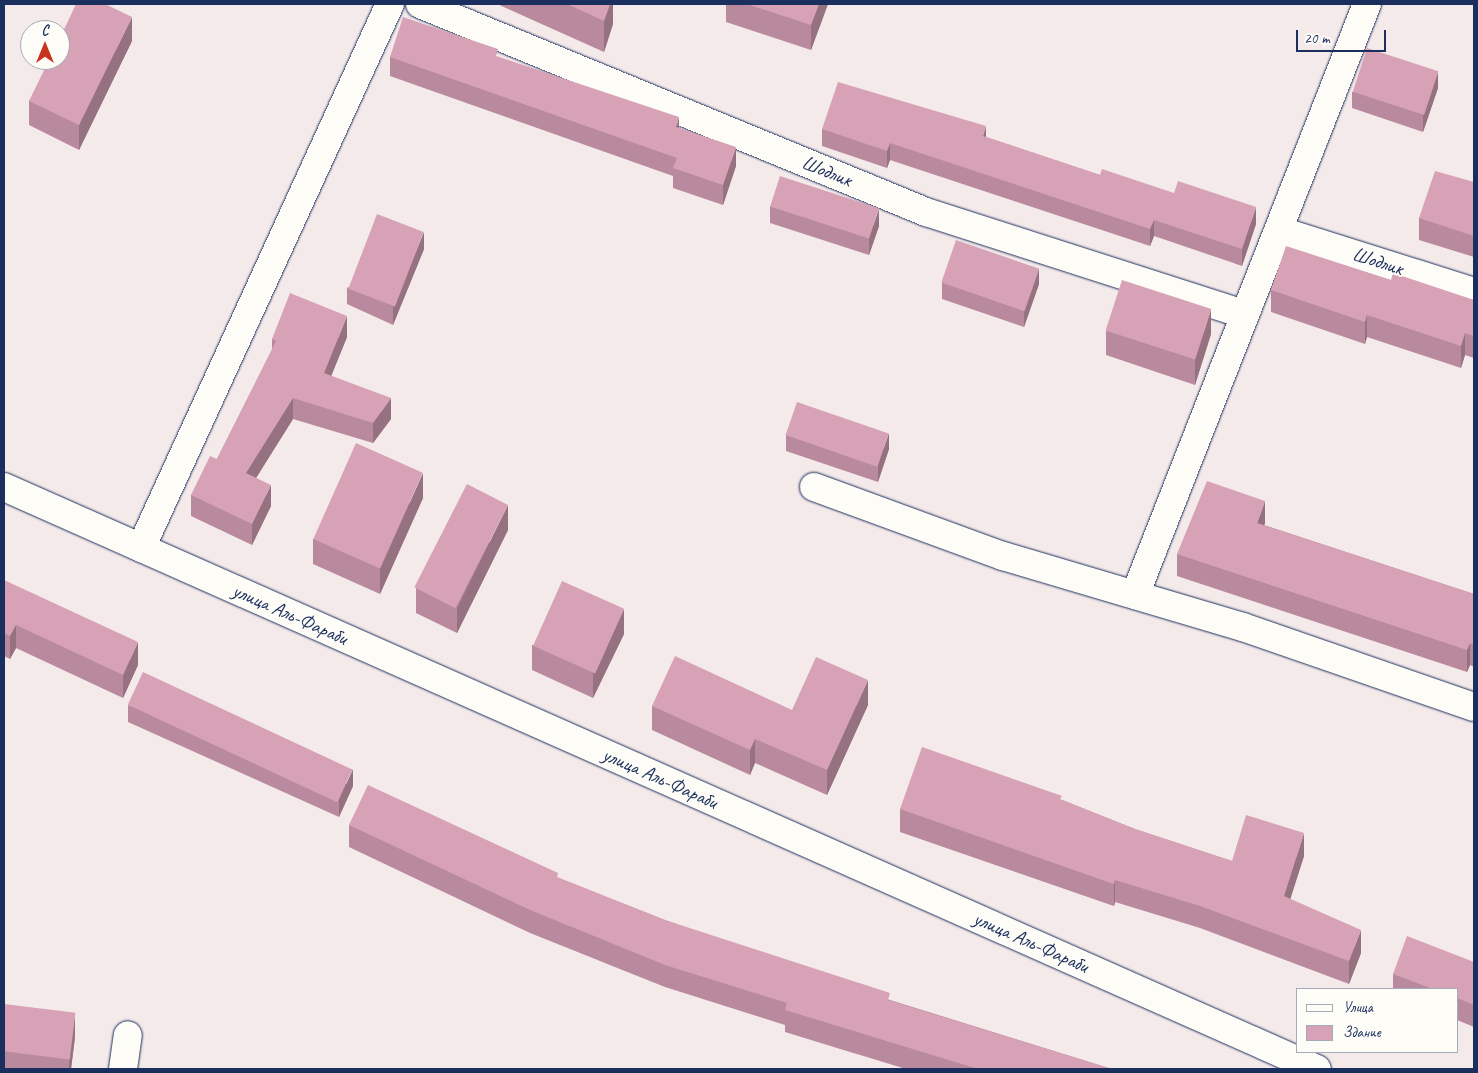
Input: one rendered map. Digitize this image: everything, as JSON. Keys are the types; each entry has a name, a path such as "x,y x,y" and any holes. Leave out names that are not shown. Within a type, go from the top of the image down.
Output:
{"street":[{"path":"142,548 390,4"},
{"name":"Шодлик","path":"420,4 926,212 1243,314"},
{"path":"1135,595 1243,314 1281,231 1367,4"},
{"name":"Шодлик","path":"1281,231 1474,292"},
{"name":"улица Аль-Фараби","path":"4,487 1317,1069"},
{"path":"814,487 1003,556 1135,595 1474,707"},
{"path":"123,1069 128,1035"}],"building":[{"path":"76,4 105,4 132,17 79,125 29,101 44,70 70,70 70,20 68,20"},
{"path":"567,4 610,4 604,21"},
{"path":"747,4 819,4 811,25"},
{"path":"403,17 498,49 496,56 679,117 676,127 736,147 723,185 673,168 677,158 390,57"},
{"path":"1367,48 1438,71 1424,115 1353,92"},
{"path":"838,82 986,126 983,136 1100,175 1102,169 1174,193 1178,181 1256,207 1242,249 1154,220 1150,229 890,143 887,151 822,129"},
{"path":"1435,171 1474,182 1474,236 1419,218"},
{"path":"780,176 879,208 869,239 770,206"},
{"path":"377,214 424,232 395,307 348,289"},
{"path":"956,240 1039,269 1025,311 941,283"},
{"path":"1286,246 1391,280 1393,273 1474,300 1474,336 1465,333 1461,346 1367,315 1365,322 1271,290"},
{"path":"1122,280 1211,309 1195,359 1106,330"},
{"path":"290,293 347,316 324,373 391,398 373,423 293,398 246,473 271,485 252,524 191,495 210,456 217,459 276,341 272,339"},
{"path":"797,402 889,434 877,467 786,435"},
{"path":"356,443 423,473 380,569 313,539"},
{"path":"1207,481 1265,501 1257,523 1474,594 1474,645 1470,643 1467,650 1177,554"},
{"path":"467,484 508,505 455,608 414,587"},
{"path":"4,580 138,642 123,675 16,625 10,636 4,633"},
{"path":"562,581 624,609 595,674 533,646"},
{"path":"675,656 792,710 816,657 868,680 827,770 755,739 750,750 652,706"},
{"path":"143,672 352,770 337,802 128,705"},
{"path":"922,747 1062,796 1060,799 1135,829 1232,861 1246,815 1304,833 1284,896 1361,930 1349,961 1200,906 1115,880 1114,884 900,809"},
{"path":"368,785 558,873 557,877 665,920 890,993 888,1000 1112,1069 978,1069 785,1010 787,1003 665,965 530,910 349,825"},
{"path":"1407,936 1474,962 1474,1005 1458,998 1458,988 1430,988 1393,974"},
{"path":"4,1004 75,1013 70,1059 4,1051"}]}
